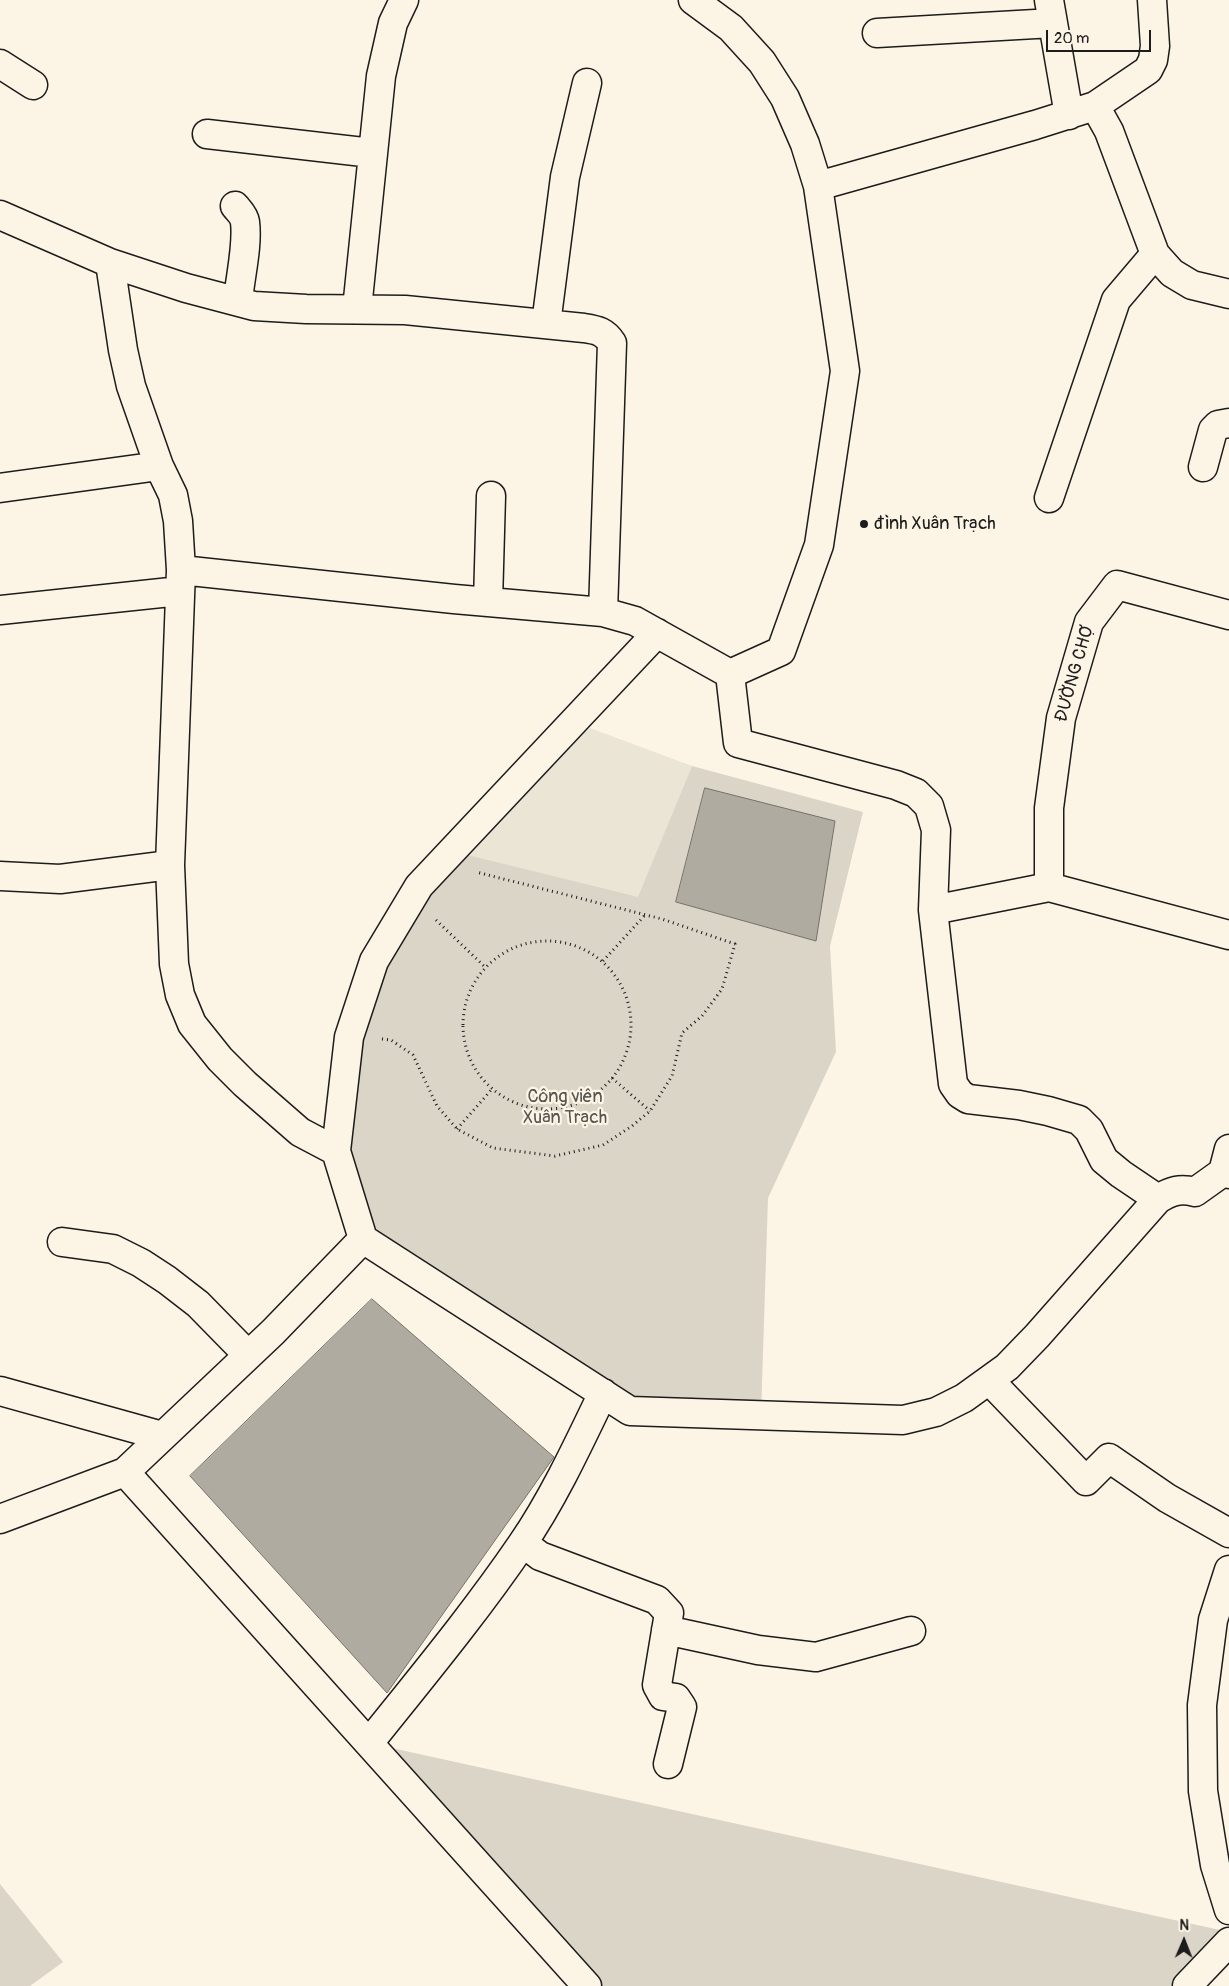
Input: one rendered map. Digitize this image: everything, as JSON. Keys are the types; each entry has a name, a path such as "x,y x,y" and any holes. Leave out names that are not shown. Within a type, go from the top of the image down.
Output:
{"street":[{"path":"357,309 381,76 393,23 404,0"},
{"path":"693,0 731,28 762,62 788,105 805,144 818,186 845,371 819,545 781,651 730,674"},
{"path":"818,186 1095,106 1148,70 1153,60 1155,46 1152,0"},
{"path":"877,33 1051,12 1069,115"},
{"path":"0,64 33,84"},
{"path":"546,324 565,177 587,83"},
{"path":"1095,106 1109,131 1155,254 1172,273 1192,285 1229,294"},
{"path":"207,134 372,153"},
{"path":"235,206 242,213 245,221 245,241 238,302"},
{"path":"0,215 110,263 186,288 254,306 404,310 599,330 607,335 612,343 603,612"},
{"path":"1049,498 1116,300 1155,254"},
{"path":"110,263 123,350 131,386 158,466 173,495 178,521 181,580 170,865 174,964 180,995 192,1024 220,1059 245,1084 300,1132 336,1151"},
{"path":"1203,467 1213,430 1218,425 1229,423"},
{"path":"0,488 158,466"},
{"path":"488,602 490,496"},
{"path":"0,610 181,580 603,612 635,621 730,674"},
{"name":"ĐƯỜNG CHỢ","path":"1048,887 1049,808 1061,718 1088,622 1118,585 1229,615"},
{"path":"657,634 419,886 374,961 349,1037 336,1151 363,1239 630,1410 903,1420 936,1412 964,1398 1007,1367 1037,1336 1158,1199 1170,1192 1183,1189 1195,1192 1227,1165"},
{"path":"730,674 738,743 896,785 916,793 929,806 936,830 933,910 953,1084 960,1094 968,1099 1048,1110 1079,1120 1090,1130 1104,1160 1158,1199"},
{"path":"0,876 60,879 170,865"},
{"path":"933,910 1048,887 1229,934"},
{"path":"0,1519 125,1472 248,1355 363,1239"},
{"path":"62,1242 113,1249 141,1263 198,1304 248,1355"},
{"path":"989,1380 1086,1481 1109,1458 1167,1498 1229,1533"},
{"path":"0,1391 162,1436"},
{"path":"369,1743 458,1631 523,1543 569,1462 603,1393"},
{"path":"125,1472 587,1986"},
{"path":"523,1543 540,1556 657,1600 669,1613 657,1685 663,1696 676,1698 682,1706 668,1764"},
{"path":"1229,1570 1213,1620 1202,1714 1203,1791 1215,1865 1229,1910"},
{"path":"666,1630 758,1650 816,1657 912,1631"},
{"path":"1188,1986 1229,1942"}],"path":[{"path":"349,1037 391,1040 413,1055 437,1106 457,1129 493,1148 555,1156 603,1145 632,1126 650,1110 672,1076 682,1033 702,1016 722,989 735,944 645,915 440,863"},
{"path":"413,896 486,968"},
{"path":"603,961 645,915"},
{"path":"551,941 579,947 603,961 621,984 631,1010 631,1038 622,1065 605,1087 581,1103 554,1109 527,1107 501,1096 492,1089 481,1078 467,1054 462,1027 465,1000 478,975 498,956 523,944 551,941"},
{"path":"612,1078 650,1110"},
{"path":"457,1129 492,1089"}],"shaded area":[{"path":"590,728 692,766 639,898 452,851"},
{"path":"705,788 835,821 816,941 676,902"},
{"path":"372,1299 554,1457 387,1693 190,1476"}],"green space":[{"name":"Công viên Xuân Trạch","path":"692,766 863,812 830,946 836,1052 768,1198 761,1415 630,1411 363,1239 336,1151 374,961 452,851 638,897"},
{"path":"369,1743 1229,1932 1187,1986 586,1986"},
{"path":"0,1884 63,1962 30,1986 0,1986"}],"place":[{"name":"đình Xuân Trạch","path":"864,524"}]}
